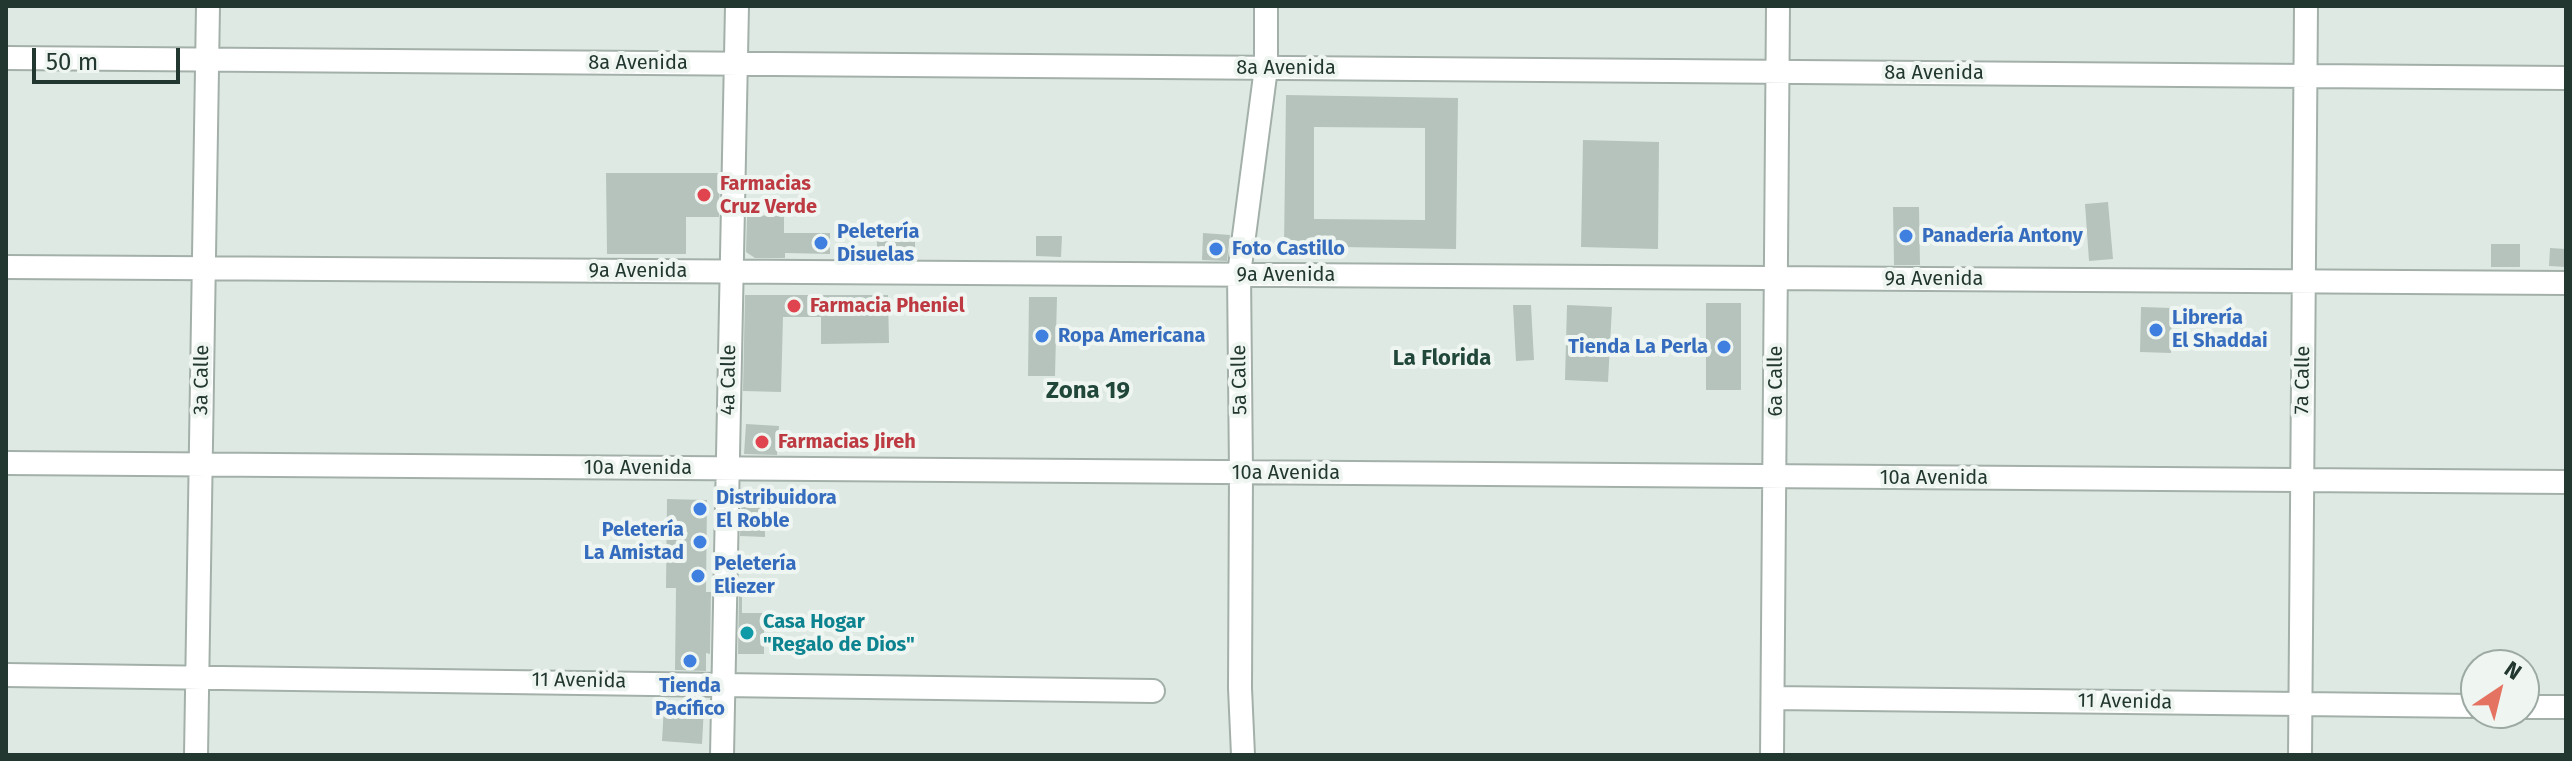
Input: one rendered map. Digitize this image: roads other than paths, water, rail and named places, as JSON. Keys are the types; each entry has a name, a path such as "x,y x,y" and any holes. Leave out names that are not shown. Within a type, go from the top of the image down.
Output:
{"street":[{"name":"3a Calle","path":"196,755 208,6"},
{"name":"4a Calle","path":"722,755 737,6"},
{"name":"5a Calle","path":"1243,755 1240,688 1239,274 1266,68 1266,6"},
{"name":"6a Calle","path":"1772,755 1778,6"},
{"name":"7a Calle","path":"2300,755 2306,6"},
{"name":"8a Avenida","path":"6,58 2566,78"},
{"name":"9a Avenida","path":"6,267 2566,283"},
{"name":"10a Avenida","path":"6,463 2566,482"},
{"name":"11 Avenida","path":"6,675 1153,691"},
{"name":"11 Avenida","path":"1773,698 2460,706"},
{"path":"2540,707 2566,707"}],"place":[{"name":"Farmacias Cruz Verde","path":"704,195"},
{"name":"Panadería Antony","path":"1906,236"},
{"name":"Peletería Disuelas","path":"821,243"},
{"name":"Foto Castillo","path":"1216,249"},
{"name":"Farmacia Pheniel","path":"794,306"},
{"name":"Librería El Shaddai","path":"2156,330"},
{"name":"Ropa Americana","path":"1042,336"},
{"name":"Tienda La Perla","path":"1724,347"},
{"name":"Farmacias Jireh","path":"762,442"},
{"name":"Distribuidora El Roble","path":"700,509"},
{"name":"Peletería La Amistad","path":"700,542"},
{"name":"Peletería Eliezer","path":"698,576"},
{"name":"Casa Hogar \"Regalo de Dios\"","path":"747,633"},
{"name":"Tienda Pacífico","path":"690,661"}],"district":[{"name":"La Florida","path":"1442,359"},
{"name":"Zona 19","path":"1088,391"}]}
